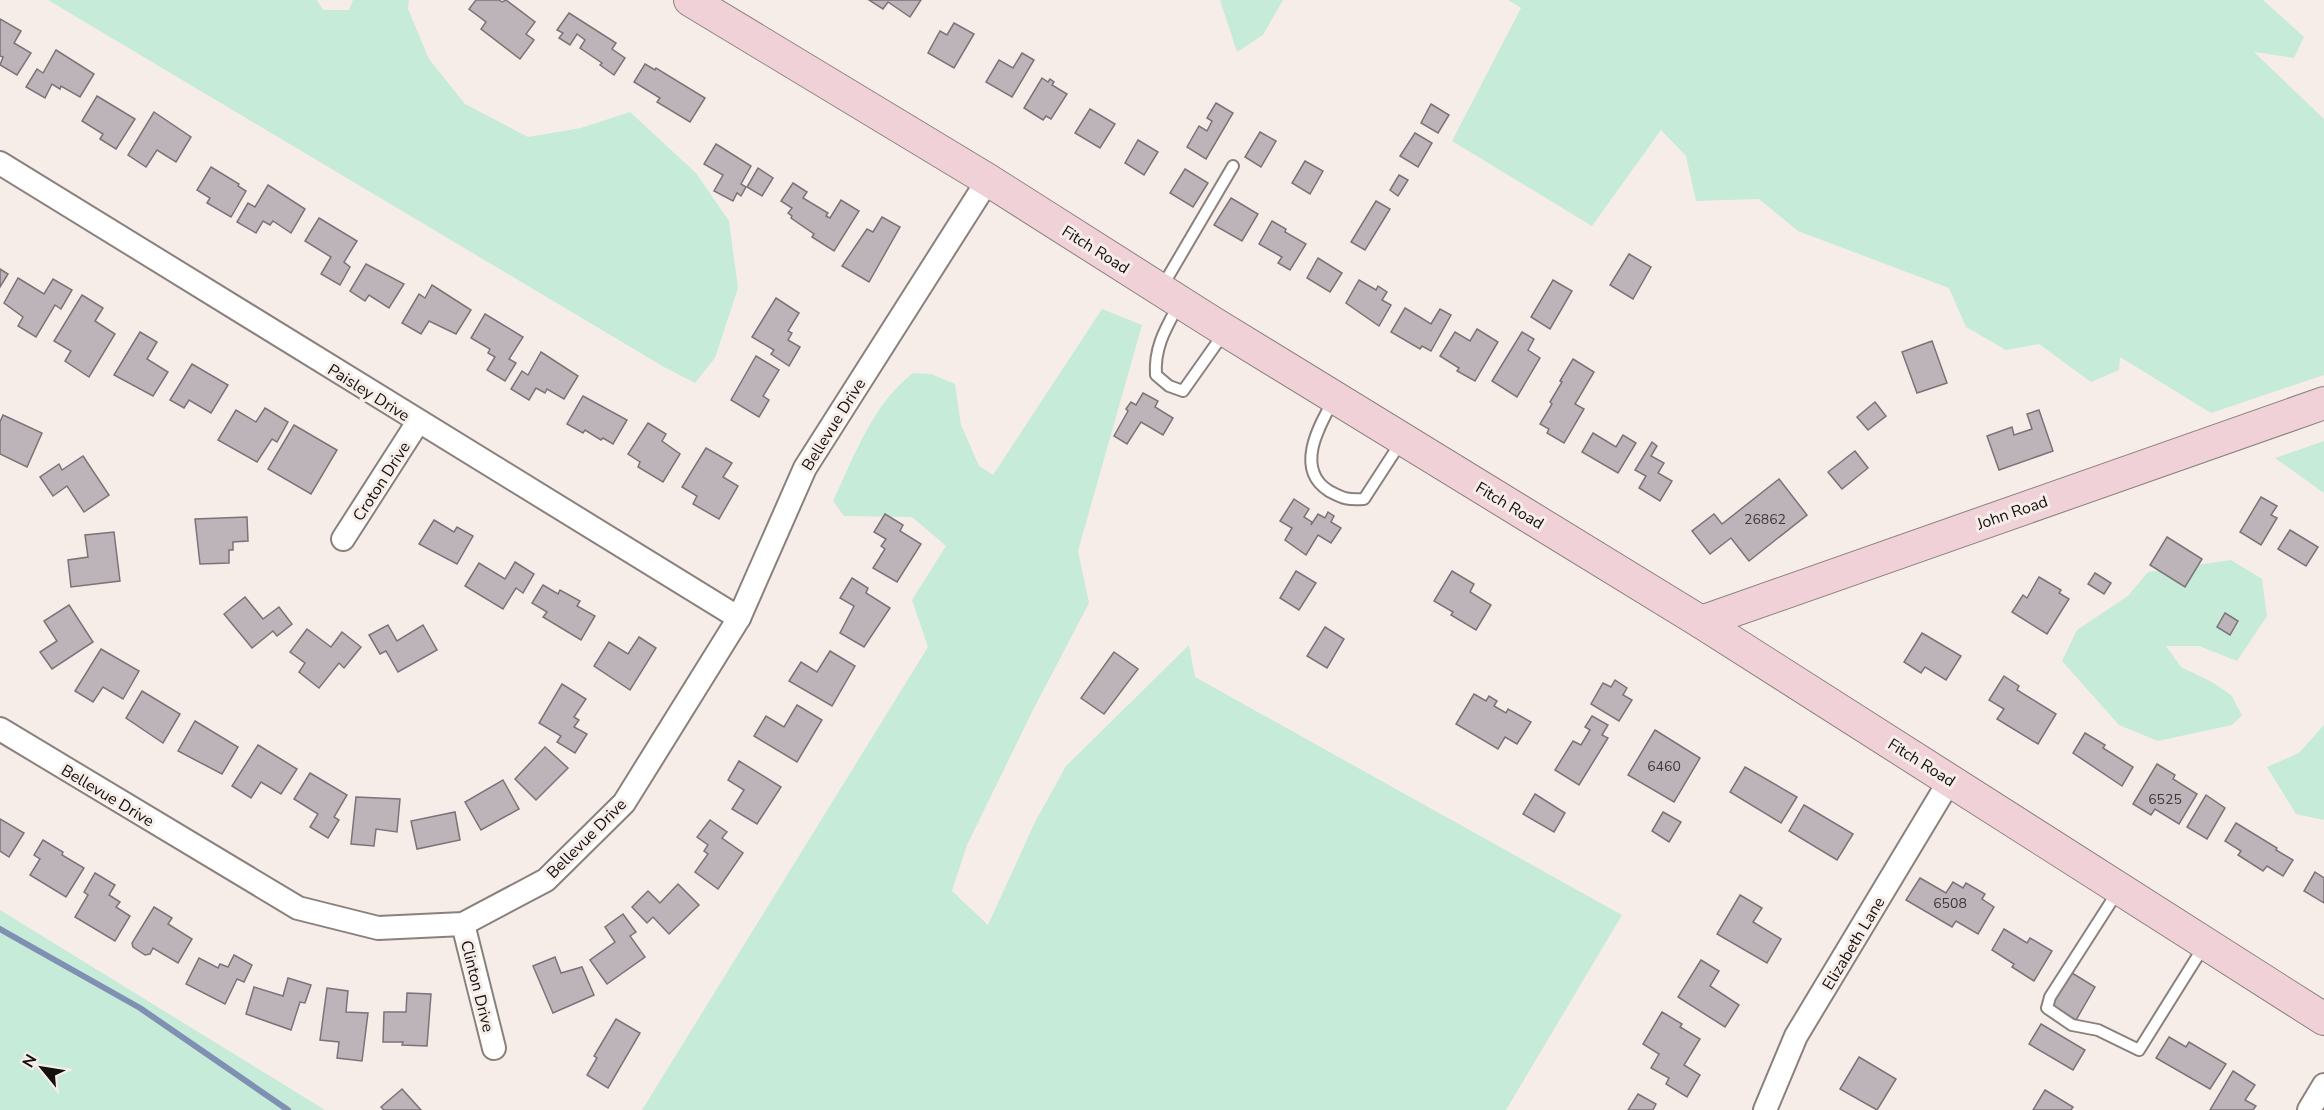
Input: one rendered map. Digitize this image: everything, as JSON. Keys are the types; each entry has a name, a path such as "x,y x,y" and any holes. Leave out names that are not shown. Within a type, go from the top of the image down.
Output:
{"street":[{"name":"Fitch Road","path":"690,0 988,180 1170,296 1701,622 2324,1019"},
{"name":"Paisley Drive","path":"0,163 739,618"},
{"name":"Bellevue Drive","path":"0,729 297,908 378,928 463,924 546,880 624,803 739,618 805,468 988,180"},
{"name":"John Road","path":"1701,622 2324,403"},
{"name":"Croton Drive","path":"343,539 418,422"},
{"name":"Elizabeth Lane","path":"1765,1110 1796,1036 1950,780"},
{"name":"Clinton Drive","path":"463,924 494,1048"},
{"path":"2309,1110 2324,1085"}],"lane":[{"path":"1225,330 1182,391 1169,386 1156,375 1155,360 1170,296 1233,166"},
{"path":"1335,397 1312,447 1311,470 1320,485 1344,500 1364,499 1403,440"},
{"path":"2120,888 2050,997 2047,1008 2072,1025 2098,1030 2139,1050 2206,943"}],"green space":[{"path":"48,0 317,0 323,10 349,10 353,0 409,0 408,9 429,59 465,104 528,137 581,128 630,112 696,173 729,221 738,288 715,358 695,383 664,367"},
{"path":"1220,0 1283,0 1263,35 1237,52"},
{"path":"1508,0 2263,0 2304,37 2294,58 2254,52 2324,119 2324,375 2211,413 2120,357 2119,370 2091,382 2039,344 2006,350 1966,327 1949,288 1798,231 1759,199 1696,201 1686,156 1661,130 1592,226 1452,141 1521,8"},
{"path":"1102,309 1142,325 1078,551 1089,603 1033,710 967,845 952,891 988,925 1035,822 1066,766 1189,645 1195,677 1622,915 1506,1110 642,1110 928,647 912,600 946,546 912,517 844,516 833,501 875,415 886,400 913,373 931,374 955,384 961,425 979,466 993,475"},
{"path":"2324,441 2324,493 2275,458"},
{"path":"2231,560 2262,579 2267,616 2237,661 2199,646 2166,646 2181,667 2212,682 2231,695 2242,715 2232,725 2158,741 2119,725 2062,661 2077,630 2128,596 2148,572"},
{"path":"2324,725 2324,820 2296,814 2267,767 2299,753"},
{"path":"0,910 325,1110 0,1110"}],"building":[{"path":"476,0 502,2 506,0 535,22 526,34 534,40 520,59 481,29 486,22 469,9"},
{"path":"869,0 921,0 910,17 888,2 883,9"},
{"path":"569,13 616,43 612,49 625,58 614,75 600,65 602,63 580,48 585,40 577,34 570,45 559,38 563,33 557,30"},
{"path":"0,19 21,31 14,43 31,53 17,75 0,65 3,57 0,56"},
{"path":"954,23 974,34 954,68 928,53 940,31 947,35"},
{"path":"56,50 94,74 80,97 61,86 60,89 52,84 45,98 26,87 37,69 43,73"},
{"path":"1022,53 1034,60 1012,97 986,82 999,60 1013,68"},
{"path":"645,64 655,70 656,68 705,98 690,122 657,102 660,98 634,82"},
{"path":"1042,78 1048,82 1050,79 1054,82 1052,85 1067,94 1051,119 1046,116 1043,120 1024,108"},
{"path":"97,96 135,119 116,149 100,139 103,134 82,121"},
{"path":"1216,103 1233,113 1206,159 1187,147 1199,126 1207,131 1212,121 1207,118"},
{"path":"1431,104 1449,115 1438,133 1421,123"},
{"path":"1090,109 1115,124 1100,148 1075,133"},
{"path":"154,112 191,137 176,162 157,150 146,167 128,155"},
{"path":"1260,132 1276,141 1261,167 1245,157"},
{"path":"1415,133 1432,143 1418,167 1400,156"},
{"path":"1138,140 1158,152 1144,175 1125,163"},
{"path":"716,144 751,166 741,184 746,187 741,196 737,193 733,201 714,191 723,175 704,164"},
{"path":"1305,161 1323,171 1310,194 1292,183"},
{"path":"211,167 239,184 238,186 246,191 231,217 207,203 210,198 197,190"},
{"path":"758,168 773,178 762,196 747,187"},
{"path":"1185,169 1208,183 1193,207 1170,193"},
{"path":"1399,175 1408,180 1398,196 1390,190"},
{"path":"793,183 807,192 803,198 828,213 826,216 830,218 841,200 859,211 834,251 812,237 814,234 791,218 792,216 788,213 792,208 781,201"},
{"path":"268,185 305,209 291,233 273,221 270,225 263,221 256,233 237,222 248,203 255,207"},
{"path":"1231,198 1258,214 1242,241 1214,225"},
{"path":"1376,201 1390,209 1365,250 1351,242"},
{"path":"882,217 900,227 869,282 842,266 867,229 873,232"},
{"path":"319,218 357,241 344,262 350,267 340,285 321,274 331,257 305,241"},
{"path":"1272,221 1286,229 1285,232 1306,244 1290,270 1278,263 1282,257 1259,244"},
{"path":"1629,254 1651,267 1633,299 1610,285"},
{"path":"1318,258 1342,273 1330,292 1307,278"},
{"path":"366,264 404,284 389,308 369,295 365,301 350,291"},
{"path":"0,269 8,274 0,287"},
{"path":"18,278 44,294 53,279 72,290 61,309 55,305 36,337 18,326 23,317 4,303"},
{"path":"1359,280 1376,290 1378,286 1387,292 1382,300 1391,305 1379,326 1346,303"},
{"path":"1553,280 1572,291 1550,329 1531,317"},
{"path":"432,285 471,310 456,334 429,321 421,334 402,323 419,294 425,298"},
{"path":"82,295 103,308 95,321 115,334 89,377 65,361 71,351 54,341"},
{"path":"776,298 799,313 788,331 792,333 788,340 800,347 789,366 771,354 774,350 752,337"},
{"path":"1405,308 1431,324 1440,309 1451,315 1431,351 1422,346 1420,349 1391,332"},
{"path":"485,314 523,337 509,359 516,363 505,381 487,370 495,357 488,353 490,349 471,338"},
{"path":"1477,329 1498,342 1475,381 1457,371 1459,368 1440,356 1455,332 1470,341"},
{"path":"140,332 157,342 147,359 168,372 153,396 114,375"},
{"path":"1522,332 1534,339 1528,350 1540,358 1517,397 1492,381"},
{"path":"1932,341 1947,383 1917,393 1902,352"},
{"path":"541,352 578,376 564,399 547,389 545,393 536,388 529,400 511,389 522,371 528,375"},
{"path":"756,356 779,370 763,396 769,400 759,417 731,400"},
{"path":"1573,359 1594,372 1575,404 1584,409 1564,443 1547,433 1549,429 1540,424"},
{"path":"192,364 228,385 211,413 189,400 184,408 170,400"},
{"path":"1143,393 1158,401 1155,407 1173,418 1163,435 1141,422 1127,444 1114,436 1128,411 1126,409 1131,402 1136,405"},
{"path":"583,396 627,420 613,444 585,430 583,433 567,424"},
{"path":"1875,402 1886,416 1868,430 1857,417"},
{"path":"265,408 288,422 277,442 272,439 257,462 218,440 236,410 256,422"},
{"path":"2039,410 2053,451 1999,470 1987,436 2012,427 2014,435 2032,429 2027,414"},
{"path":"3,415 42,433 27,467 0,454 0,422"},
{"path":"648,423 666,434 662,441 680,454 663,482 638,467 640,462 628,454"},
{"path":"294,425 337,450 311,494 268,469"},
{"path":"1593,433 1616,447 1623,435 1636,443 1618,473 1582,452"},
{"path":"1652,442 1657,446 1651,456 1664,463 1658,473 1672,481 1660,501 1639,488 1646,476 1635,470"},
{"path":"706,448 732,463 723,477 738,486 719,519 693,504 697,496 682,487"},
{"path":"1855,451 1868,468 1842,489 1828,472"},
{"path":"83,456 109,495 84,512 67,486 53,496 40,477 59,464 62,470"},
{"path":"1779,479 1807,515 1749,561 1731,538 1710,554 1692,531 1714,514 1722,524"},
{"path":"2261,497 2277,506 2271,515 2277,518 2261,545 2240,532"},
{"path":"1294,499 1309,509 1304,517 1312,522 1311,525 1318,514 1325,518 1328,512 1334,516 1331,522 1341,528 1331,543 1318,535 1306,555 1285,540 1292,528 1280,521"},
{"path":"885,514 903,525 900,531 921,544 897,582 873,568 885,549 881,546 886,539 874,532"},
{"path":"247,517 248,541 233,542 233,550 229,550 229,563 200,564 195,519"},
{"path":"434,520 454,532 457,527 473,536 457,564 419,544"},
{"path":"2290,530 2318,547 2306,566 2278,549"},
{"path":"114,532 120,581 71,587 68,560 88,557 85,535"},
{"path":"2167,537 2202,559 2185,587 2150,565"},
{"path":"515,562 534,574 523,593 516,588 503,609 465,586 479,563 505,579"},
{"path":"1296,571 1316,583 1299,610 1280,598"},
{"path":"1452,571 1474,584 1470,592 1491,605 1476,630 1451,615 1453,612 1434,601"},
{"path":"2095,573 2111,583 2104,594 2088,584"},
{"path":"2039,577 2061,590 2059,593 2069,599 2047,634 2012,612 2023,595 2027,598"},
{"path":"852,578 868,588 866,593 890,608 864,647 840,633 854,606 840,598"},
{"path":"543,585 558,594 560,590 580,601 577,606 595,616 581,640 543,617 547,612 532,603"},
{"path":"245,597 263,619 279,607 292,624 277,636 273,631 252,648 224,614"},
{"path":"69,605 93,642 52,669 40,652 57,641 44,621"},
{"path":"2225,613 2238,621 2230,635 2217,627"},
{"path":"388,625 397,641 423,625 437,650 398,672 386,651 380,654 369,635"},
{"path":"1325,627 1344,639 1327,668 1307,656"},
{"path":"307,629 331,647 342,632 361,647 344,668 339,663 319,688 299,672 305,663 290,652"},
{"path":"1922,633 1961,656 1946,680 1925,667 1921,673 1904,662"},
{"path":"639,637 656,648 630,690 594,666 609,642 628,654"},
{"path":"101,649 139,671 123,699 103,687 93,702 75,691"},
{"path":"830,651 855,666 832,706 789,681 801,662 817,672"},
{"path":"1114,652 1138,669 1104,714 1081,698"},
{"path":"2004,676 2019,686 2017,690 2056,714 2038,744 1997,719 2004,709 1989,700"},
{"path":"1615,680 1627,688 1623,695 1632,700 1619,721 1591,704 1603,683 1611,687"},
{"path":"562,684 586,699 574,717 579,720 574,727 587,734 575,753 557,742 561,736 539,723"},
{"path":"142,691 180,714 163,743 126,718"},
{"path":"1474,694 1486,701 1489,696 1497,701 1494,706 1506,713 1508,709 1531,722 1517,744 1505,737 1498,749 1456,724"},
{"path":"797,705 822,720 797,762 754,736 766,716 784,727"},
{"path":"1592,716 1608,725 1602,735 1608,738 1579,785 1555,770 1573,741 1581,745 1590,730 1585,727"},
{"path":"195,721 238,747 222,774 178,751"},
{"path":"1655,730 1700,758 1674,802 1628,775"},
{"path":"2085,733 2105,745 2103,748 2133,767 2122,786 2073,753"},
{"path":"258,745 297,769 281,794 261,782 251,798 232,786"},
{"path":"545,747 568,768 536,800 515,779"},
{"path":"739,761 781,787 757,824 732,809 744,790 728,780"},
{"path":"2157,764 2175,775 2173,779 2197,794 2179,824 2155,809 2151,815 2133,804"},
{"path":"1745,767 1797,797 1781,823 1730,792"},
{"path":"310,773 347,795 334,817 339,820 328,838 310,827 318,814 294,799"},
{"path":"503,780 519,809 481,830 465,802"},
{"path":"1535,794 1565,813 1554,832 1523,814"},
{"path":"2206,795 2225,808 2207,839 2187,827"},
{"path":"356,797 400,799 397,832 376,829 374,846 351,844"},
{"path":"1804,805 1853,834 1837,860 1789,831"},
{"path":"455,812 460,840 417,849 411,821"},
{"path":"1663,812 1681,822 1669,842 1652,831"},
{"path":"0,819 24,833 9,857 0,851"},
{"path":"710,820 727,832 722,838 743,853 718,889 695,872 708,854 704,851 708,845 697,837"},
{"path":"2236,823 2293,860 2283,876 2267,866 2263,871 2238,855 2241,851 2225,841"},
{"path":"43,840 84,868 66,897 30,875 40,859 34,855"},
{"path":"2315,872 2324,878 2324,903 2304,891"},
{"path":"95,873 115,885 109,895 120,902 116,907 130,916 115,941 75,917 88,895 84,892"},
{"path":"1920,878 1946,893 1953,882 1963,888 1966,883 1985,894 1982,899 1994,907 1978,934 1956,921 1952,927 1906,900"},
{"path":"678,884 699,905 669,934 653,917 647,923 632,907 648,891 660,903"},
{"path":"1740,895 1762,908 1753,922 1781,939 1767,963 1717,934"},
{"path":"154,907 172,918 168,924 192,939 178,963 153,948 150,954 145,955 133,947 132,943"},
{"path":"623,914 636,932 630,936 645,957 607,984 590,960 615,942 605,927"},
{"path":"2004,929 2027,943 2030,938 2052,951 2034,981 2012,967 2014,964 1992,950"},
{"path":"234,955 252,965 244,982 237,979 225,1004 186,984 199,958 218,968 220,964 228,967"},
{"path":"555,957 561,973 582,967 594,995 553,1013 533,966"},
{"path":"1701,960 1719,971 1710,986 1739,1005 1725,1027 1678,997"},
{"path":"2072,973 2095,987 2076,1020 2052,1005"},
{"path":"288,978 311,985 305,1003 300,1002 291,1030 246,1014 254,987 283,996"},
{"path":"327,988 348,991 346,1012 368,1013 362,1061 337,1058 339,1042 320,1040"},
{"path":"407,993 431,994 427,1046 402,1045 403,1042 383,1042 384,1012 406,1012"},
{"path":"1662,1012 1682,1024 1680,1027 1700,1039 1684,1065 1700,1075 1687,1097 1666,1084 1669,1078 1651,1068 1659,1054 1643,1044"},
{"path":"616,1019 640,1033 608,1088 587,1075 597,1058 594,1056"},
{"path":"2041,1024 2085,1050 2073,1070 2029,1044"},
{"path":"2169,1037 2186,1047 2189,1042 2226,1064 2210,1089 2156,1058"},
{"path":"1859,1057 1896,1079 1877,1110 1840,1089"},
{"path":"2233,1071 2255,1085 2245,1100 2256,1106 2253,1110 2210,1110"},
{"path":"402,1089 421,1110 384,1110 381,1107"},
{"path":"2045,1090 2073,1107 2071,1110 2033,1110"},
{"path":"1638,1094 1656,1104 1653,1110 1628,1110"}],"waterway":[{"path":"0,929 140,1008 288,1110"}]}
